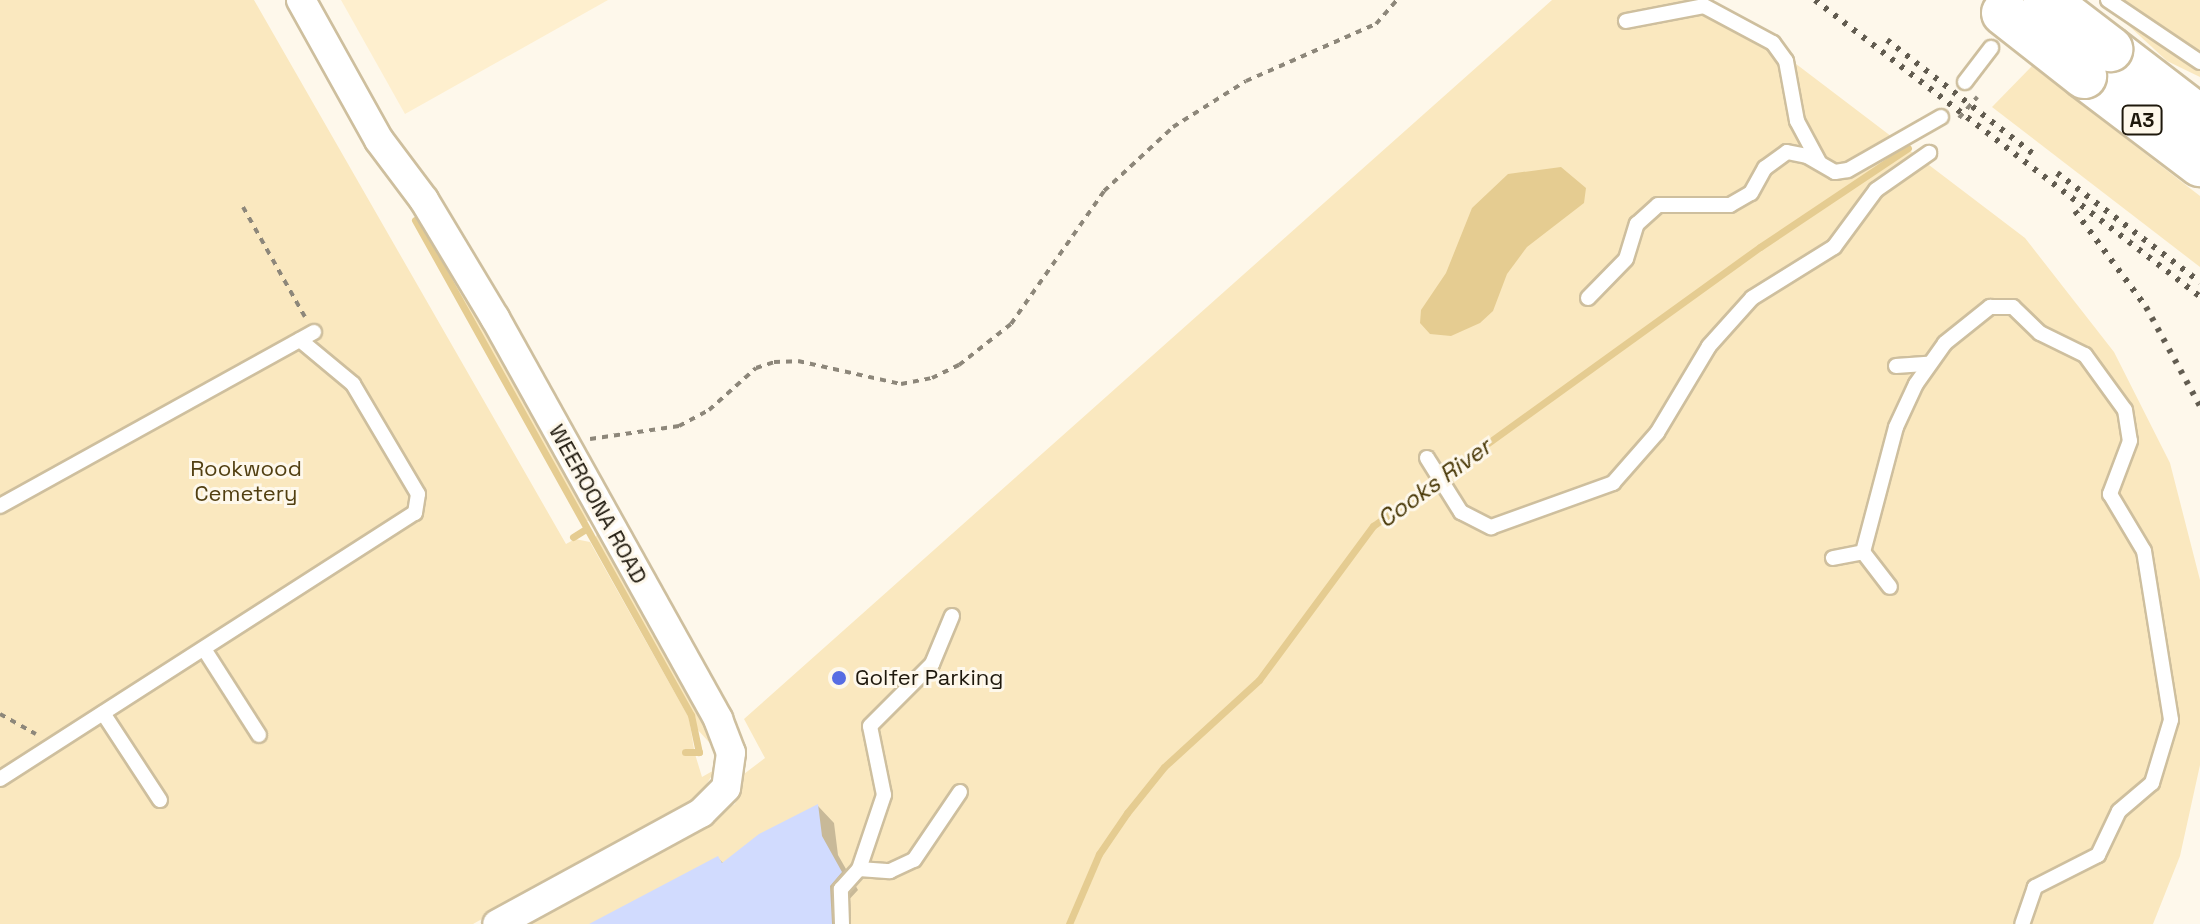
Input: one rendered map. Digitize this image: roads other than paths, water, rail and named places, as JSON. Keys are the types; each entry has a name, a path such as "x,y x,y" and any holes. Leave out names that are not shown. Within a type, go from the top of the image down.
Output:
{"highway":[{"name":"A3","path":"2046,0 2200,118"},
{"name":"A3","path":"1994,20 2110,49 2200,164"}],"street":[{"name":"WEEROONA ROAD","path":"306,2 379,140 424,200 495,318 718,719 732,772 726,788 701,813 497,924"}],"lane":[{"path":"2108,0 2110,49 2200,62"},
{"path":"1626,21 1704,6 1773,43 1786,61 1797,121 1822,165"},
{"path":"1965,82 1994,20"},
{"path":"1588,298 1626,259 1637,224 1658,205 1730,205 1751,193 1765,168 1787,152 1835,172 1848,170 1941,117"},
{"path":"1427,458 1452,501 1474,522 1506,526 1613,483 1657,433 1709,346 1752,298 1834,247 1876,190 1929,153"},
{"path":"1863,552 1896,427 1928,364 1980,313 1998,304 2013,307 2040,333 2090,360 2132,426 2110,494 2144,551 2171,720 2152,783 2124,804 2106,845 2088,863 2048,876 2035,887 2022,924"},
{"path":"0,506 314,332"},
{"path":"0,779 415,513 420,505 353,384 300,340"},
{"path":"1896,366 1928,364"},
{"path":"1833,558 1863,552"},
{"path":"1863,552 1890,587"},
{"path":"842,924 841,889 859,869 884,795 870,726 932,664 952,616"},
{"path":"204,649 259,735"},
{"path":"103,713 160,800"},
{"path":"859,869 890,871 914,860 960,792"}],"waterway":[{"name":"Cooks River","path":"1069,924 1099,854 1127,813 1164,767 1259,680 1373,526 1760,247 1908,148"},
{"path":"415,220 691,715 699,752 685,752"},
{"path":"573,537 586,529"}],"railway":[{"path":"1815,0 2200,297"},
{"path":"1887,40 2032,153"},
{"path":"2057,173 2200,282"},
{"path":"2075,211 2146,307 2200,406"}],"place":[{"name":"Golfer Parking","path":"839,678"}],"park label":[{"name":"Rookwood Cemetery","path":"246,480"}]}
